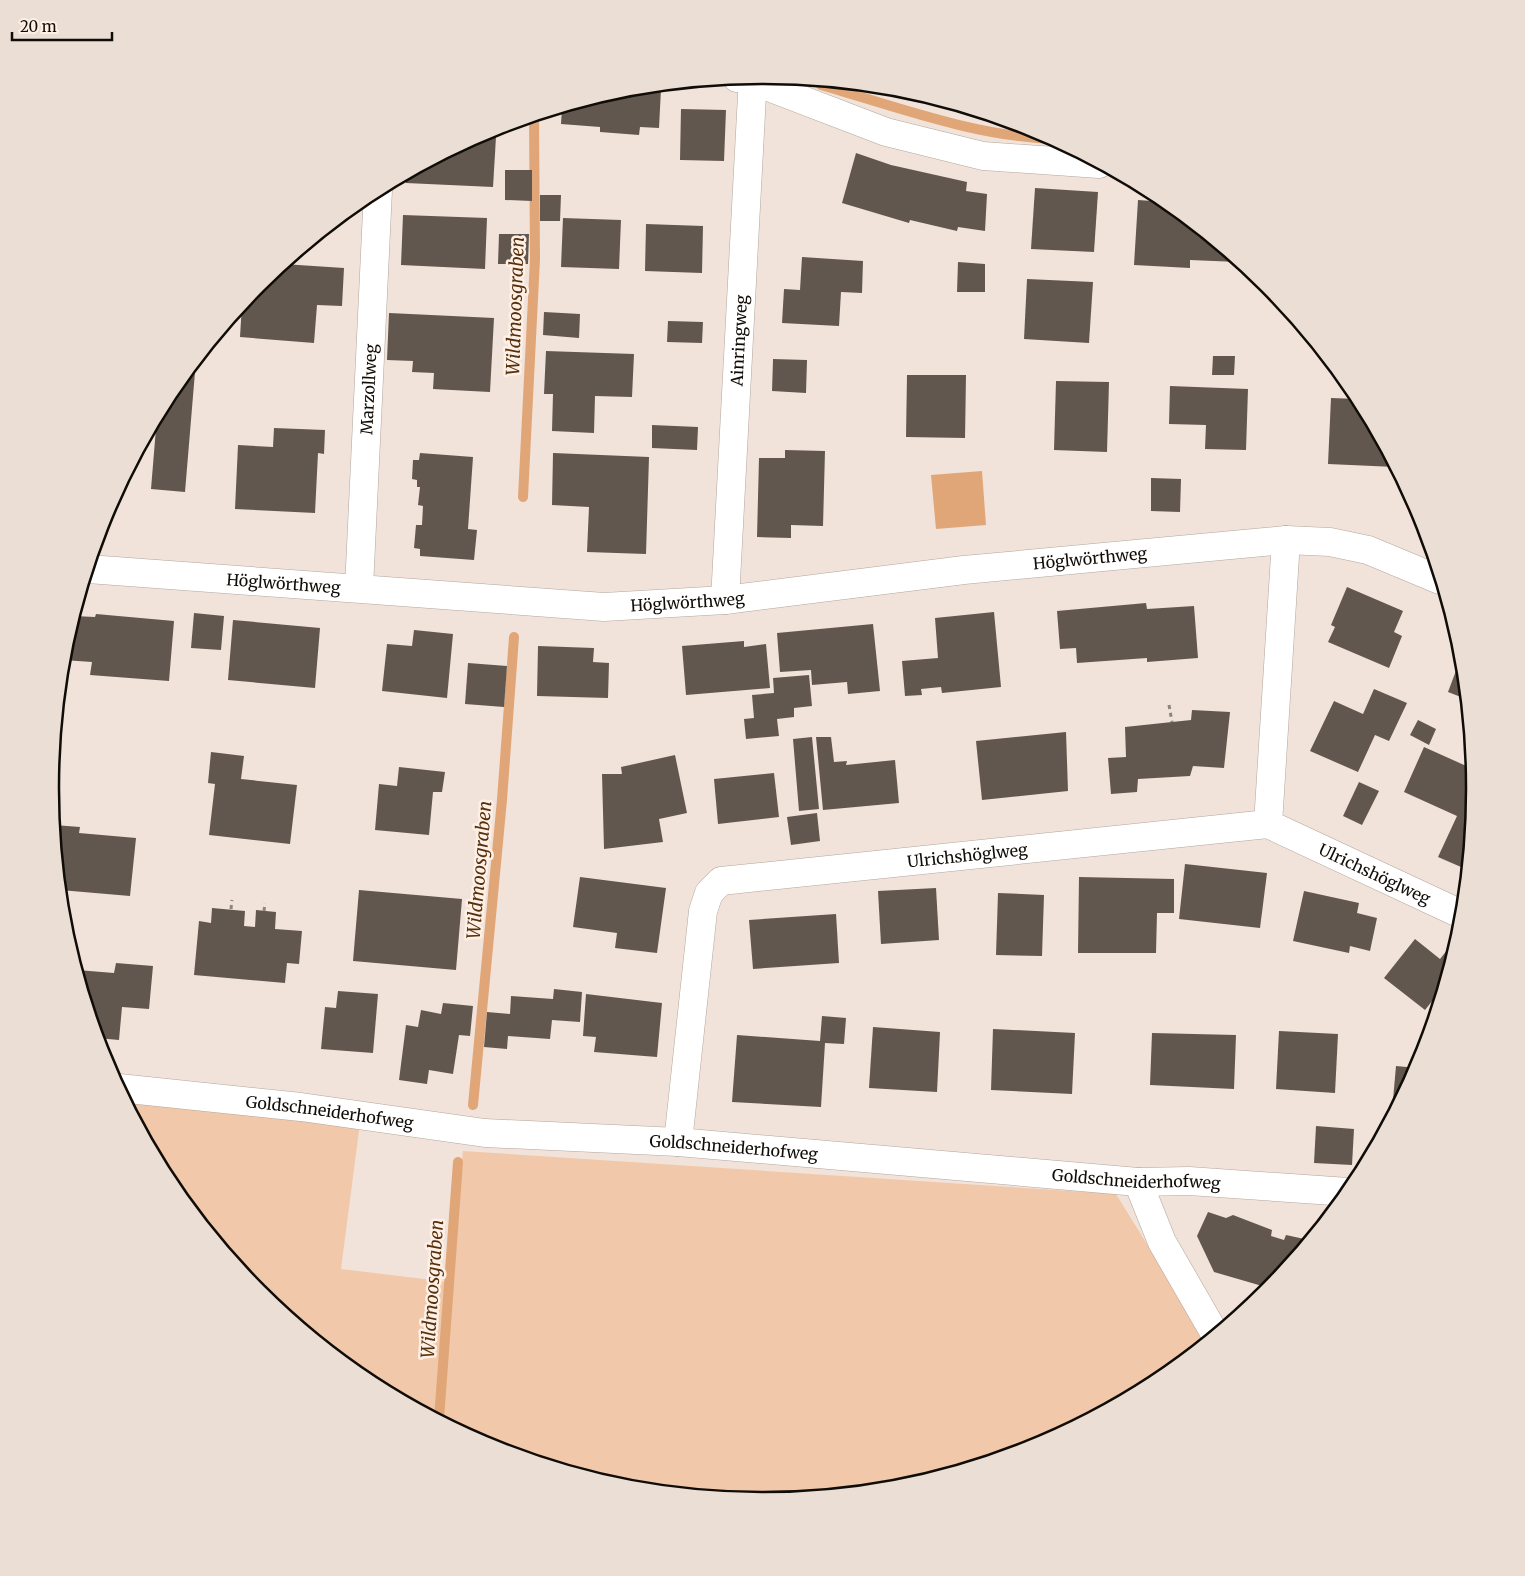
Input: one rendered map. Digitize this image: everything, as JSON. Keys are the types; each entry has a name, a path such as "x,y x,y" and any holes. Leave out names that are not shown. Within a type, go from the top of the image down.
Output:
{"street":[{"name":"Ainringweg","path":"760,84 886,132 983,156 1085,163"},
{"name":"Ainringweg","path":"725,600 747,85"},
{"name":"Marzollweg","path":"359,588 378,200"},
{"name":"Höglwörthweg","path":"94,569 604,607 725,600 964,570 1286,540 1330,542 1368,550 1434,577"},
{"path":"1268,824 1286,540"},
{"name":"Ulrichshöglweg","path":"678,1142 703,911 709,892 721,881 1268,824 1455,912"},
{"name":"Goldschneiderhofweg","path":"126,1089 301,1107 485,1133 678,1142 1138,1182 1189,1181 1339,1191"},
{"path":"1138,1182 1162,1242 1212,1329"}],"path":[{"path":"1169,704 1172,722"},
{"path":"231,909 232,900"},
{"path":"264,911 265,902"}],"shaded area":[{"path":"982,471 986,525 936,529 931,475"},
{"path":"132,1101 360,1123 341,1269 449,1282 463,1151 1116,1194 1204,1336 1153,1373 1074,1419 1032,1438 945,1468 854,1486 809,1490 762,1492 671,1486 580,1468 493,1438 451,1419 411,1397 372,1373 334,1346 298,1317 233,1252 177,1179"}],"building":[{"path":"661,92 659,128 640,127 639,135 600,132 600,127 561,124 562,114 580,108"},
{"path":"681,109 726,110 724,161 680,160"},
{"path":"496,137 493,187 406,183 451,157"},
{"path":"856,153 891,165 967,182 966,191 987,194 985,231 958,227 957,231 910,220 909,223 842,203"},
{"path":"505,170 532,170 532,201 505,200"},
{"path":"1035,188 1098,192 1094,252 1031,249"},
{"path":"540,195 561,195 560,221 540,221"},
{"path":"1138,200 1153,203 1191,230 1230,262 1190,260 1190,268 1134,265"},
{"path":"403,215 487,218 485,269 401,265"},
{"path":"563,218 621,220 619,269 561,267"},
{"path":"646,224 703,226 702,273 645,271"},
{"path":"499,234 529,234 528,264 498,264"},
{"path":"802,257 863,261 862,293 841,292 839,326 782,323 784,289 800,290"},
{"path":"958,262 985,264 985,292 957,292"},
{"path":"292,265 344,268 342,306 317,305 314,343 240,337 241,315"},
{"path":"1027,279 1093,282 1089,343 1024,339"},
{"path":"544,312 580,314 579,338 543,335"},
{"path":"389,313 494,318 490,392 433,389 434,373 412,372 413,361 387,360"},
{"path":"668,321 703,322 702,343 667,342"},
{"path":"546,351 634,354 632,397 595,396 594,433 552,431 553,394 544,394"},
{"path":"1213,356 1235,356 1234,375 1212,375"},
{"path":"773,359 807,360 806,393 772,391"},
{"path":"195,372 185,492 151,489 156,432"},
{"path":"907,375 966,375 965,438 906,437"},
{"path":"1056,381 1109,382 1107,452 1054,450"},
{"path":"1170,386 1248,389 1246,450 1205,449 1206,425 1169,424"},
{"path":"1331,398 1349,399 1388,467 1328,464"},
{"path":"652,425 698,427 697,450 652,448"},
{"path":"274,428 325,430 324,454 318,453 315,513 235,509 238,445 273,447"},
{"path":"785,450 825,451 823,526 791,525 791,538 757,537 759,458 785,458"},
{"path":"420,453 473,457 468,529 477,530 474,560 420,556 420,549 414,548 416,525 422,525 423,506 418,505 420,487 417,487 417,480 412,479 413,460 419,460"},
{"path":"553,453 649,457 646,554 587,552 589,507 552,505"},
{"path":"1151,478 1181,479 1180,512 1151,511"},
{"path":"1347,587 1403,611 1394,632 1402,636 1389,668 1328,642 1335,627 1331,625"},
{"path":"1146,603 1147,609 1194,606 1198,658 1147,662 1147,658 1077,663 1076,648 1060,649 1057,611"},
{"path":"994,612 1001,687 942,693 941,687 921,689 922,695 905,696 902,661 938,658 935,618"},
{"path":"194,613 224,616 221,650 191,648"},
{"path":"96,614 174,621 169,681 90,675 92,662 71,661 80,616 95,617"},
{"path":"233,620 320,628 315,688 228,680"},
{"path":"873,624 880,691 848,694 847,682 812,685 811,670 780,672 777,633"},
{"path":"414,630 453,634 447,698 382,691 387,644 412,646"},
{"path":"744,641 744,647 766,644 770,688 686,695 682,646"},
{"path":"538,646 594,648 593,662 609,663 608,698 537,696"},
{"path":"468,663 507,666 504,707 465,704"},
{"path":"1456,671 1460,697 1448,692"},
{"path":"809,675 812,706 794,708 794,717 777,719 779,736 746,739 744,719 754,718 752,695 774,693 773,678"},
{"path":"1374,689 1407,703 1389,741 1375,735 1358,772 1310,751 1334,701 1363,714"},
{"path":"1192,710 1230,712 1224,768 1193,766 1190,776 1138,779 1137,792 1111,794 1108,758 1126,757 1125,727 1191,720"},
{"path":"1418,720 1436,729 1429,745 1410,735"},
{"path":"1066,732 1068,791 982,800 976,741"},
{"path":"812,737 819,809 799,811 793,739"},
{"path":"816,737 831,737 834,762 847,761 846,765 895,760 899,803 823,810"},
{"path":"1424,747 1466,766 1465,834 1461,867 1438,857 1457,816 1404,792"},
{"path":"211,752 244,756 241,779 297,785 290,844 209,835 215,784 208,783"},
{"path":"675,755 687,813 659,819 663,842 604,849 602,774 622,774 621,767"},
{"path":"399,767 445,772 442,792 433,792 429,835 375,830 379,784 397,786"},
{"path":"774,773 779,817 718,824 714,779"},
{"path":"1359,782 1379,791 1362,825 1343,816"},
{"path":"817,813 820,841 791,845 787,817"},
{"path":"60,825 80,827 79,833 136,838 130,896 67,891"},
{"path":"1185,864 1267,873 1260,928 1179,919"},
{"path":"580,877 666,888 657,953 615,948 617,933 573,927"},
{"path":"1079,877 1174,879 1174,913 1157,913 1156,953 1078,953"},
{"path":"936,888 939,940 881,944 878,891"},
{"path":"359,890 462,899 456,970 353,961"},
{"path":"1304,891 1359,903 1357,913 1377,918 1370,951 1350,946 1349,953 1293,941"},
{"path":"998,893 1044,895 1042,956 996,955"},
{"path":"212,908 245,911 244,926 255,927 256,910 276,912 275,929 302,931 299,964 287,963 285,983 194,975 199,921 211,923"},
{"path":"836,914 839,963 753,969 749,920"},
{"path":"1415,939 1440,959 1447,951 1433,1000 1425,1010 1384,978"},
{"path":"116,963 153,966 149,1009 122,1007 119,1040 105,1039 83,970 114,973"},
{"path":"554,989 582,992 580,1022 552,1020 550,1039 508,1036 507,1049 484,1047 487,1012 510,1014 511,996 553,999"},
{"path":"338,991 378,994 373,1053 321,1049 325,1007 336,1008"},
{"path":"586,994 662,1003 657,1057 594,1052 596,1037 583,1036"},
{"path":"443,1003 473,1006 470,1036 459,1035 453,1074 429,1070 427,1084 399,1080 406,1025 418,1027 421,1010 441,1014"},
{"path":"822,1016 846,1018 844,1044 825,1043 821,1107 732,1102 737,1035 820,1041"},
{"path":"873,1027 940,1032 937,1092 869,1088"},
{"path":"993,1029 1075,1033 1072,1094 991,1090"},
{"path":"1279,1031 1338,1034 1335,1093 1276,1089"},
{"path":"1152,1033 1236,1035 1234,1089 1150,1085"},
{"path":"1396,1066 1408,1067 1394,1099 1393,1101"},
{"path":"1316,1126 1354,1129 1352,1165 1314,1163"},
{"path":"1208,1212 1226,1218 1233,1215 1272,1230 1271,1236 1284,1240 1286,1235 1303,1239 1260,1286 1214,1272 1197,1236"}],"waterway":[{"name":"Wildmoosgraben","path":"831,88 936,119 994,132 1031,138"},
{"name":"Wildmoosgraben","path":"523,497 535,259 534,123"},
{"name":"Wildmoosgraben","path":"473,1105 502,800 514,637"},
{"name":"Wildmoosgraben","path":"439,1413 458,1162"}]}
